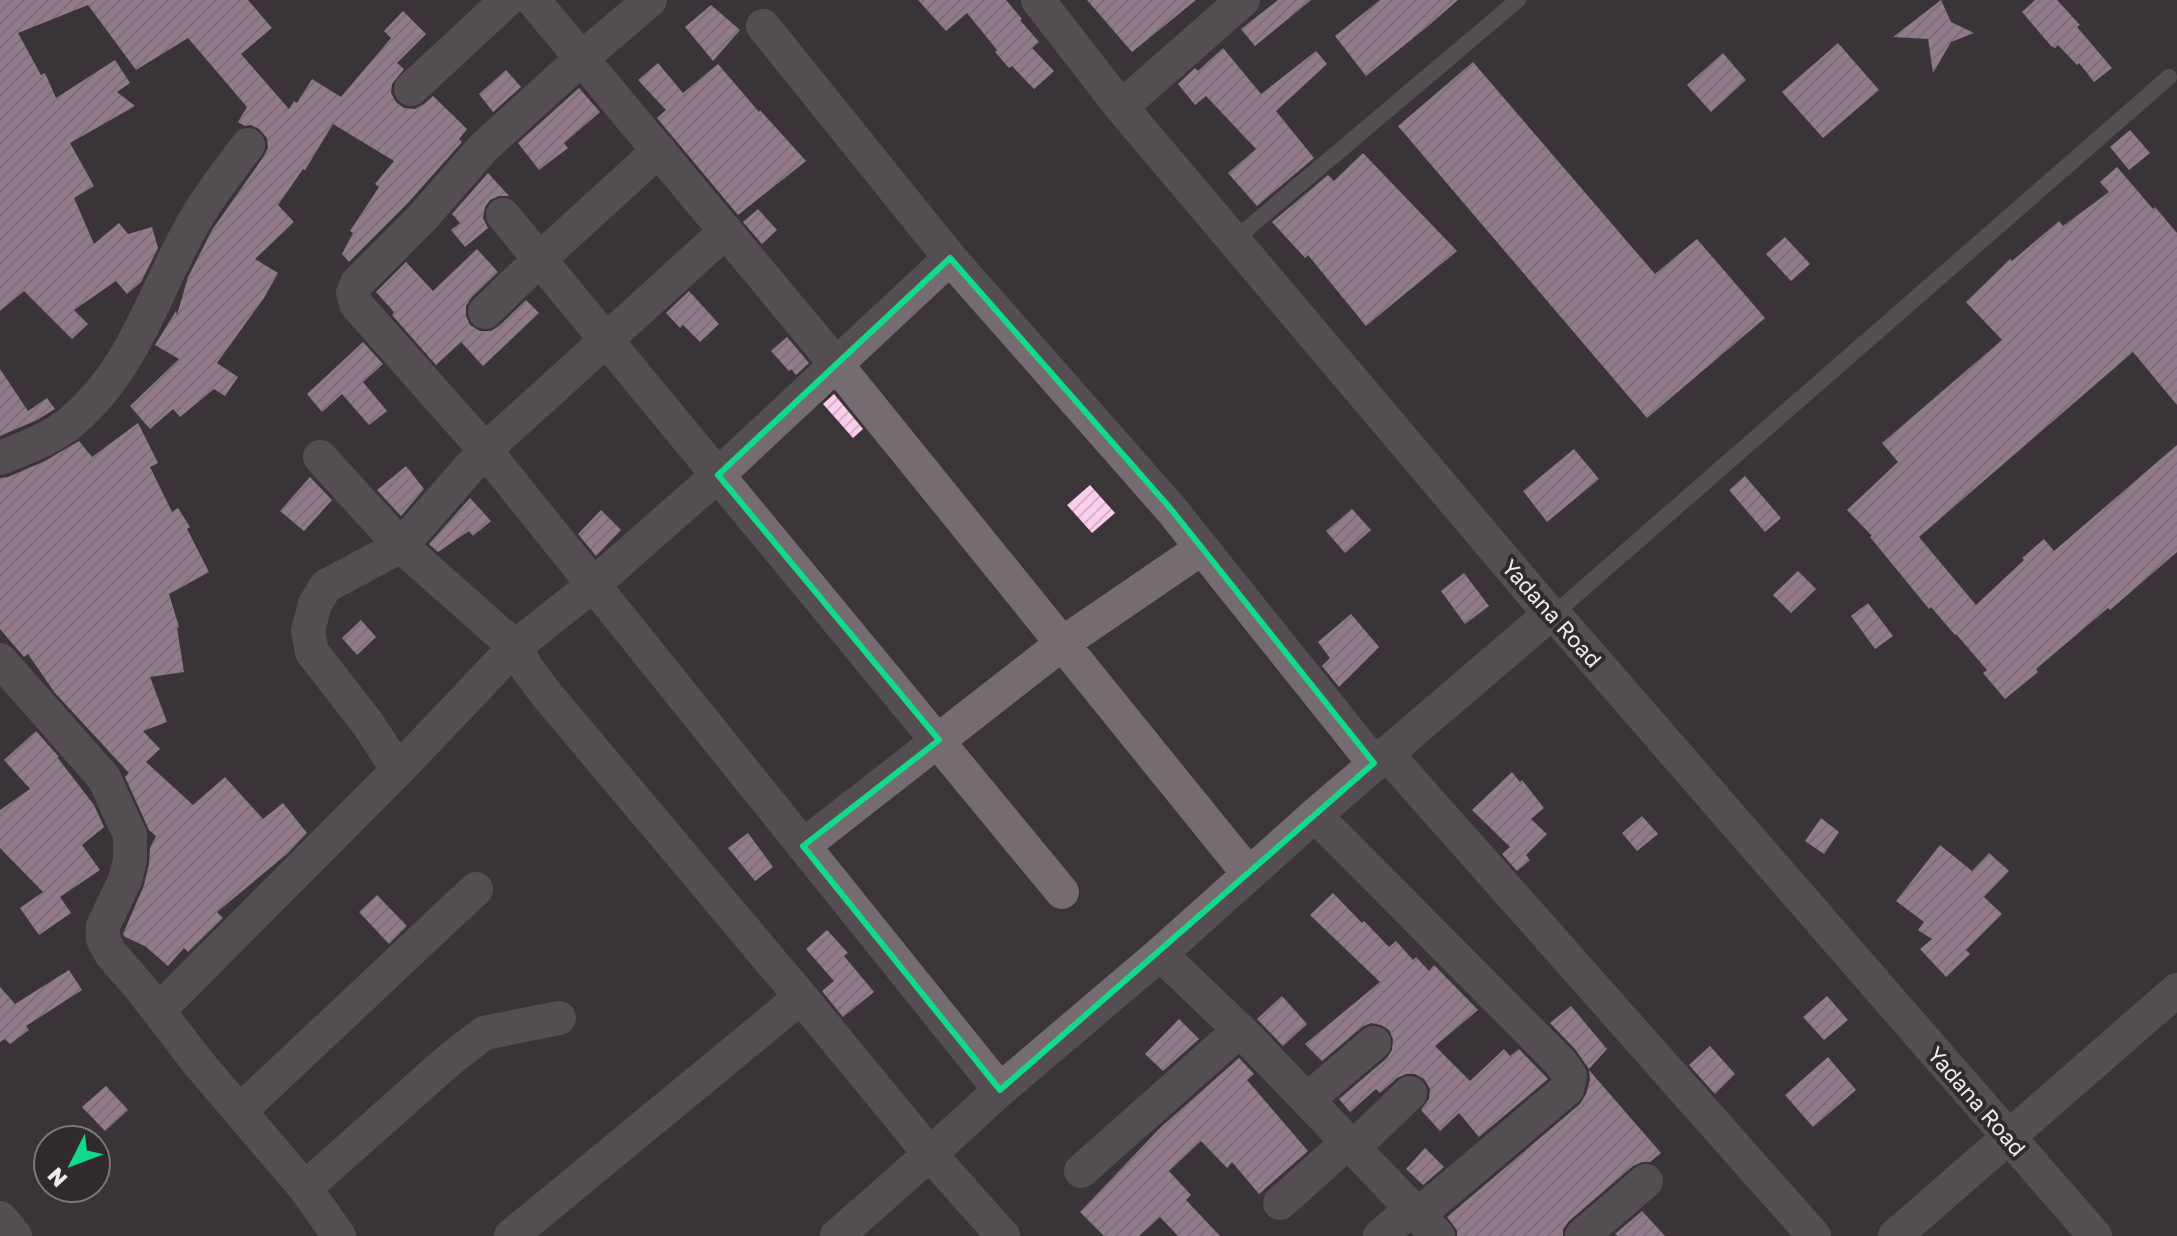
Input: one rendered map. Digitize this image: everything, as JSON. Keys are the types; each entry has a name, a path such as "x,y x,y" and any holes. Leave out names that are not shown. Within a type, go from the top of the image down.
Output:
{"street":[{"path":"411,89 507,0"},
{"path":"533,0 836,364 1248,873"},
{"path":"650,0 483,148 422,218 357,283 353,293 356,304 485,450 1000,1090"},
{"name":"Yadana Road","path":"1038,0 1121,107 1552,614 2095,1236"},
{"path":"1121,107 1239,1"},
{"path":"763,26 950,258 1170,508 1380,758 1814,1236"},
{"path":"0,458 46,439 70,424 99,394 129,353 195,219 248,145"},
{"path":"485,312 659,150"},
{"path":"503,215 1062,892"},
{"path":"398,770 368,724 312,652 308,630 315,604 326,586 401,546 485,450 726,231"},
{"path":"148,999 398,770 515,647 593,585 718,475 950,258"},
{"path":"320,457 401,546 515,647 547,695 930,1154 1003,1236"},
{"path":"803,846 1063,643 1202,548"},
{"path":"837,1236 1380,758 1552,614"},
{"path":"0,660 104,778 130,835 130,860 125,880 103,926 103,939 111,954 305,1188 339,1236"},
{"path":"1315,815 1561,1063 1570,1076 1567,1089 1422,1220 1380,1236"},
{"path":"240,1111 476,889"},
{"path":"1160,954 1240,1030 1422,1220"},
{"path":"1895,1236 2177,990"},
{"path":"511,1236 801,997"},
{"path":"305,1188 484,1033 559,1018"},
{"path":"1081,1171 1240,1030"},
{"path":"1307,1100 1374,1043"},
{"path":"1280,1203 1410,1093"},
{"path":"1582,1236 1646,1181"},
{"path":"0,1218 15,1236"}],"lane":[{"path":"1234,240 1518,0"},
{"path":"1552,614 2169,77"}],"highlighted area":[{"path":"950,258 1170,508 1374,763 1000,1090 803,846 939,740 718,475"}],"building":[{"path":"0,0 248,0 272,28 241,54 289,109 294,101 297,103 312,79 341,97 391,38 384,31 403,11 426,34 397,63 404,69 392,84 391,93 404,108 415,109 433,96 467,129 459,139 462,142 407,204 349,262 342,254 353,233 350,231 379,187 375,184 394,161 333,124 305,170 278,205 294,222 255,259 278,273 264,298 217,363 238,377 225,396 214,389 180,417 173,409 150,429 130,406 179,359 155,345 176,311 177,315 188,277 212,230 264,156 268,148 267,138 259,129 238,122 247,107 188,38 136,70 88,5 18,33 41,75 45,73 56,98 115,60 130,83 117,92 135,106 70,143 94,186 74,198 94,244 119,223 128,234 152,227 158,248 141,282 127,294 116,281 74,310 88,324 72,339 24,291 0,311"},
{"path":"918,0 1006,0 1039,42 1032,48 1054,71 1034,89 1012,66 1009,68 967,13 946,31"},
{"path":"1087,0 1196,0 1132,52"},
{"path":"1278,0 1311,0 1255,46 1241,29"},
{"path":"1380,0 1458,0 1366,76 1335,36"},
{"path":"1941,0 1951,22 1974,33 1951,42 1933,73 1928,39 1893,37"},
{"path":"2035,0 2057,0 2112,68 2094,82 2079,63 2077,65 2058,45 2055,48 2051,46 2022,12"},
{"path":"711,5 740,30 713,61 685,27"},
{"path":"1838,43 1879,90 1823,138 1782,92"},
{"path":"1223,48 1261,94 1316,51 1327,64 1276,111 1314,158 1257,206 1228,173 1256,149 1206,96 1195,105 1178,84"},
{"path":"1723,53 1746,80 1711,112 1687,85"},
{"path":"1473,62 1655,274 1697,239 1765,318 1647,418 1398,126"},
{"path":"658,63 683,93 718,64 806,161 738,215 657,118 666,110 638,80"},
{"path":"506,70 521,87 493,112 479,94"},
{"path":"579,88 600,112 564,143 568,148 539,170 518,143"},
{"path":"2130,130 2150,153 2129,170 2110,147"},
{"path":"1363,153 1457,251 1366,326 1308,255 1305,258 1272,222 1328,175 1334,181"},
{"path":"2117,167 2177,233 2177,405 2133,352 1919,537 1976,605 2044,539 2054,551 2177,445 2177,552 2036,669 2038,672 2005,699 1983,673 1987,670 1931,607 1929,609 1872,536 1847,510 1898,462 1882,443 2002,340 1966,302 2010,259 2012,261 2059,221 2063,226 2109,192 2100,182"},
{"path":"488,173 509,196 490,200 483,218 488,228 465,247 451,230 460,223 452,214"},
{"path":"758,209 777,230 762,244 743,222"},
{"path":"1785,237 1810,264 1791,281 1766,254"},
{"path":"477,249 498,272 466,306 470,325 480,331 491,331 526,300 539,313 483,366 461,342 436,365 376,292 406,262 433,291"},
{"path":"689,291 719,324 700,342 666,313"},
{"path":"787,337 809,363 796,375 771,351"},
{"path":"363,342 383,364 363,382 387,411 369,425 342,394 322,412 307,394"},
{"path":"0,369 28,411 47,398 55,409 0,436"},
{"path":"834,394 863,429 853,438 823,404"},
{"path":"138,423 158,463 150,467 172,512 178,508 190,527 187,529 209,572 169,594 179,627 184,672 150,677 167,722 143,731 160,749 146,762 193,805 225,777 263,819 283,803 307,833 287,854 217,912 223,918 188,952 184,948 168,966 145,946 123,934 144,885 150,848 156,836 149,830 125,777 129,773 55,693 28,654 24,657 0,629 0,478 45,461 79,441 92,457"},
{"path":"1574,449 1599,479 1547,522 1523,491"},
{"path":"406,466 424,489 401,516 377,490"},
{"path":"1745,476 1781,518 1765,532 1729,490"},
{"path":"310,477 332,500 304,531 280,511"},
{"path":"1090,485 1115,513 1092,533 1067,505"},
{"path":"470,498 491,521 473,536 469,531 438,552 429,544"},
{"path":"1352,509 1371,530 1345,553 1326,531"},
{"path":"601,510 621,530 596,556 578,534"},
{"path":"1798,571 1816,589 1791,613 1773,595"},
{"path":"1464,573 1489,606 1465,624 1441,591"},
{"path":"1868,603 1893,636 1875,649 1851,616"},
{"path":"1351,614 1379,647 1339,687 1322,666 1330,658 1318,642"},
{"path":"361,620 376,637 357,655 342,638"},
{"path":"36,731 94,805 104,827 82,845 100,870 60,897 71,913 39,935 20,908 43,892 0,848 0,810 30,789 4,760"},
{"path":"1512,772 1544,808 1531,819 1547,834 1526,855 1530,860 1517,871 1502,854 1510,847 1472,810"},
{"path":"1642,816 1658,834 1637,851 1622,833"},
{"path":"1821,818 1839,832 1824,854 1805,841"},
{"path":"748,833 773,867 755,881 728,848"},
{"path":"1940,845 1972,871 1989,853 2009,871 1984,897 2002,914 1966,950 1970,954 1946,977 1920,949 1932,939 1918,930 1924,922 1896,901"},
{"path":"1333,893 1389,947 1396,941 1413,960 1416,957 1429,971 1434,965 1478,1010 1435,1046 1470,1081 1504,1049 1510,1056 1519,1049 1548,1079 1479,1137 1459,1113 1440,1131 1421,1110 1429,1099 1430,1089 1424,1079 1415,1074 1397,1078 1380,1093 1376,1089 1350,1112 1339,1099 1387,1058 1392,1050 1393,1039 1389,1030 1381,1025 1371,1023 1362,1027 1322,1061 1305,1044 1380,982 1310,915"},
{"path":"377,895 407,926 389,944 359,912"},
{"path":"827,930 848,953 844,956 874,992 843,1017 822,991 834,981 806,949"},
{"path":"69,970 82,990 26,1026 29,1030 10,1044 5,1039 0,1042 0,987 15,1004"},
{"path":"1282,996 1307,1024 1283,1046 1257,1019"},
{"path":"1827,996 1848,1020 1824,1040 1803,1017"},
{"path":"1571,1006 1607,1049 1589,1069 1550,1023"},
{"path":"1179,1019 1199,1039 1163,1071 1145,1054"},
{"path":"1710,1046 1735,1074 1715,1094 1689,1065"},
{"path":"1828,1057 1856,1090 1813,1127 1785,1095"},
{"path":"1239,1058 1254,1074 1247,1080 1308,1151 1259,1194 1232,1162 1227,1168 1201,1141 1169,1171 1191,1195 1186,1200 1220,1236 1178,1236 1160,1217 1139,1236 1104,1236 1080,1212 1161,1127"},
{"path":"1589,1070 1661,1153 1650,1162 1633,1166 1569,1221 1563,1229 1563,1236 1457,1236 1457,1230 1447,1217 1580,1104 1590,1080"},
{"path":"106,1086 128,1110 112,1125 98,1124 82,1107"},
{"path":"1425,1148 1444,1167 1423,1185 1406,1169"},
{"path":"1642,1211 1665,1236 1615,1234"}]}
